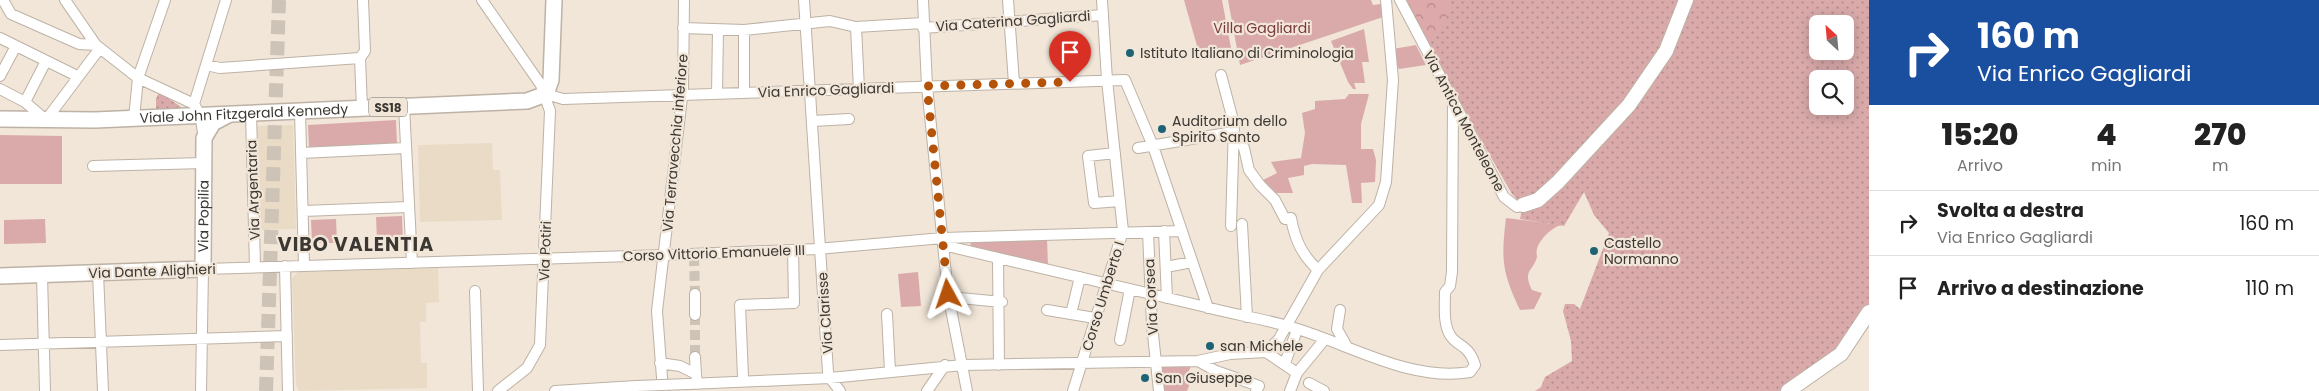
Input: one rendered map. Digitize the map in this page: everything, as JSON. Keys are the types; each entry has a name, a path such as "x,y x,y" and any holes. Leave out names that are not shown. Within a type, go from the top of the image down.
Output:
{"main road":[{"path":"546,94 551,80 554,0"},
{"name":"Viale John Fitzgerald Kennedy","path":"0,119 134,118 181,116 197,110 229,114 527,101 546,94"},
{"path":"203,135 213,123 229,114"},
{"name":"Via Popilia","path":"202,268 203,135"},
{"name":"Via Dante Alighieri","path":"0,276 202,268"}],"street":[{"path":"65,0 98,46 138,78 197,110"},
{"path":"134,118 138,78 165,0"},
{"path":"203,135 197,110 206,65 226,0"},
{"path":"362,108 360,58 365,51 363,0"},
{"path":"482,0 546,94"},
{"name":"Via Terravecchia inferiore","path":"663,391 657,311 665,255 682,95 684,0"},
{"name":"Via Clarisse","path":"804,0 830,378"},
{"path":"923,0 927,86 948,297 968,391"},
{"path":"1008,0 1014,83"},
{"name":"Corso Umberto I","path":"1073,391 1123,231 1107,80 1102,0"},
{"path":"1266,352 1279,339 1318,270 1379,205 1386,182 1393,80 1386,0"},
{"name":"Via Antica Monteleone","path":"1400,0 1504,197 1517,207 1538,200 1558,182 1629,105 1666,51 1686,0"},
{"path":"3,4 11,14 79,44 98,46"},
{"name":"Via Caterina Gagliardi","path":"683,28 744,30 806,22 830,21 856,27 923,26 1103,15"},
{"path":"856,27 859,89"},
{"path":"717,94 718,30"},
{"path":"744,30 744,93"},
{"path":"0,38 77,76"},
{"path":"0,76 16,46"},
{"path":"0,89 25,102 46,120 98,46"},
{"path":"206,65 220,68 360,58"},
{"path":"25,102 46,61"},
{"path":"1221,75 1234,124 1231,226"},
{"name":"Via Enrico Gagliardi","path":"546,94 563,99 1125,80 1153,146"},
{"name":"Via Potiri","path":"498,391 526,368 540,345 550,110 546,94"},
{"path":"943,242 998,258 1286,325 1346,345 1390,363 1417,370 1460,374 1470,372 1475,365 1468,348 1450,337 1446,324 1444,292 1450,286 1452,272 1453,99"},
{"path":"404,106 412,257"},
{"path":"300,111 304,266"},
{"name":"Via Argentaria","path":"251,113 255,267"},
{"path":"181,116 194,121 203,135"},
{"path":"813,121 849,119"},
{"path":"1233,132 1244,148 1249,170 1260,186 1275,200 1288,219 1295,239 1309,261 1318,270"},
{"path":"1138,148 1233,132"},
{"path":"1153,146 1208,308"},
{"path":"301,153 406,148"},
{"path":"1114,153 1088,156 1094,203 1120,200"},
{"path":"93,166 204,163"},
{"path":"303,211 409,207"},
{"path":"1242,224 1247,316"},
{"name":"Corso Vittorio Emanuele III","path":"304,266 412,257 545,259 694,255 1123,231 1182,230"},
{"path":"1164,231 1167,298"},
{"name":"Via Corsea","path":"1148,232 1150,294 1159,391"},
{"path":"743,377 740,305 794,303 793,250"},
{"path":"998,258 1000,302 999,365"},
{"path":"1166,267 1192,262"},
{"path":"285,266 288,391"},
{"name":"Via Dante Alighieri","path":"202,268 304,266"},
{"name":"Via Popilia","path":"201,391 203,339 202,268"},
{"path":"98,272 103,391"},
{"path":"42,275 45,391"},
{"path":"1071,314 1080,277"},
{"path":"1120,340 1130,289"},
{"path":"475,290 478,391"},
{"path":"695,294 695,314"},
{"path":"948,297 1000,302"},
{"path":"1047,310 1095,318"},
{"path":"1340,310 1337,330 1346,345"},
{"path":"1788,391 1841,354 1869,312"},
{"path":"887,314 890,370"},
{"path":"1285,363 1297,330"},
{"path":"0,345 287,336"},
{"path":"1290,391 1297,373 1325,338"},
{"path":"555,391 694,380 830,378 890,370 963,364 1082,364 1198,361 1230,354 1266,352 1285,363 1297,373"},
{"path":"694,380 696,357"},
{"path":"1198,361 1216,371 1258,388"},
{"path":"660,363 680,366 694,380"},
{"path":"927,391 945,365"},
{"path":"830,378 840,391"},
{"path":"1309,383 1324,391"}],"shaded area":[{"path":"293,125 296,229 259,230 256,126"},
{"path":"492,143 493,170 500,170 502,220 420,222 418,145"},
{"path":"438,268 439,302 426,303 426,322 420,322 421,363 427,363 427,388 299,391 296,385 292,278 298,272"}],"green space":[{"path":"1184,0 1222,0 1231,48 1201,60"},
{"name":"Villa Gagliardi","path":"1228,0 1371,0 1373,5 1381,4 1383,17 1240,65"},
{"path":"1400,0 1451,0 1450,13 1447,19 1425,48"},
{"path":"1401,0 1869,0 1869,312 1852,340 1788,391 1535,391 1541,387 1545,377 1572,361 1571,341 1563,311 1565,304 1574,304 1580,309 1609,233 1594,215 1584,192 1564,226 1520,219 1523,205 1512,194"},
{"path":"1364,29 1369,62 1362,62 1365,83 1354,83 1356,89 1353,89 1348,82 1331,41"},
{"path":"1416,45 1426,65 1399,69 1395,67 1393,49"},
{"path":"159,92 181,107 180,109 156,112 156,99"},
{"path":"1349,94 1369,94 1361,124 1361,149 1373,149 1376,160 1375,182 1361,183 1362,203 1352,203 1346,165 1312,164 1304,166 1304,175 1288,178 1293,193 1273,193 1261,181 1277,173 1271,162 1301,158 1305,133 1302,113 1315,109 1315,101 1345,99"},
{"path":"396,120 397,144 309,147 308,125"},
{"path":"0,135 62,136 62,184 0,184"},
{"path":"402,216 403,241 377,242 376,217"},
{"path":"1506,218 1562,225 1551,231 1540,242 1537,249 1537,257 1528,275 1532,290 1542,293 1534,309 1520,310 1506,275 1503,256"},
{"path":"45,219 46,243 4,244 4,220"},
{"path":"336,219 337,243 312,243 311,220"},
{"path":"1047,239 1048,266 970,247 971,242"},
{"path":"918,272 921,306 901,307 898,274"},
{"path":"1193,363 1187,374 1193,376 1187,391 1162,391 1159,365"}],"tunnel":[{"path":"266,391 279,0"},
{"path":"694,256 695,294"},
{"path":"695,315 695,357"}],"place":[{"name":"Istituto Italiano di Criminologia","path":"1130,53"},
{"name":"Auditorium dello Spirito Santo","path":"1162,129"},
{"name":"Castello Normanno","path":"1594,251"},
{"name":"san Michele","path":"1210,346"},
{"name":"San Giuseppe","path":"1145,378"}],"district":[{"name":"VIBO VALENTIA","path":"356,244"}],"route":[{"path":"948,294 927,86 1070,82"}]}
